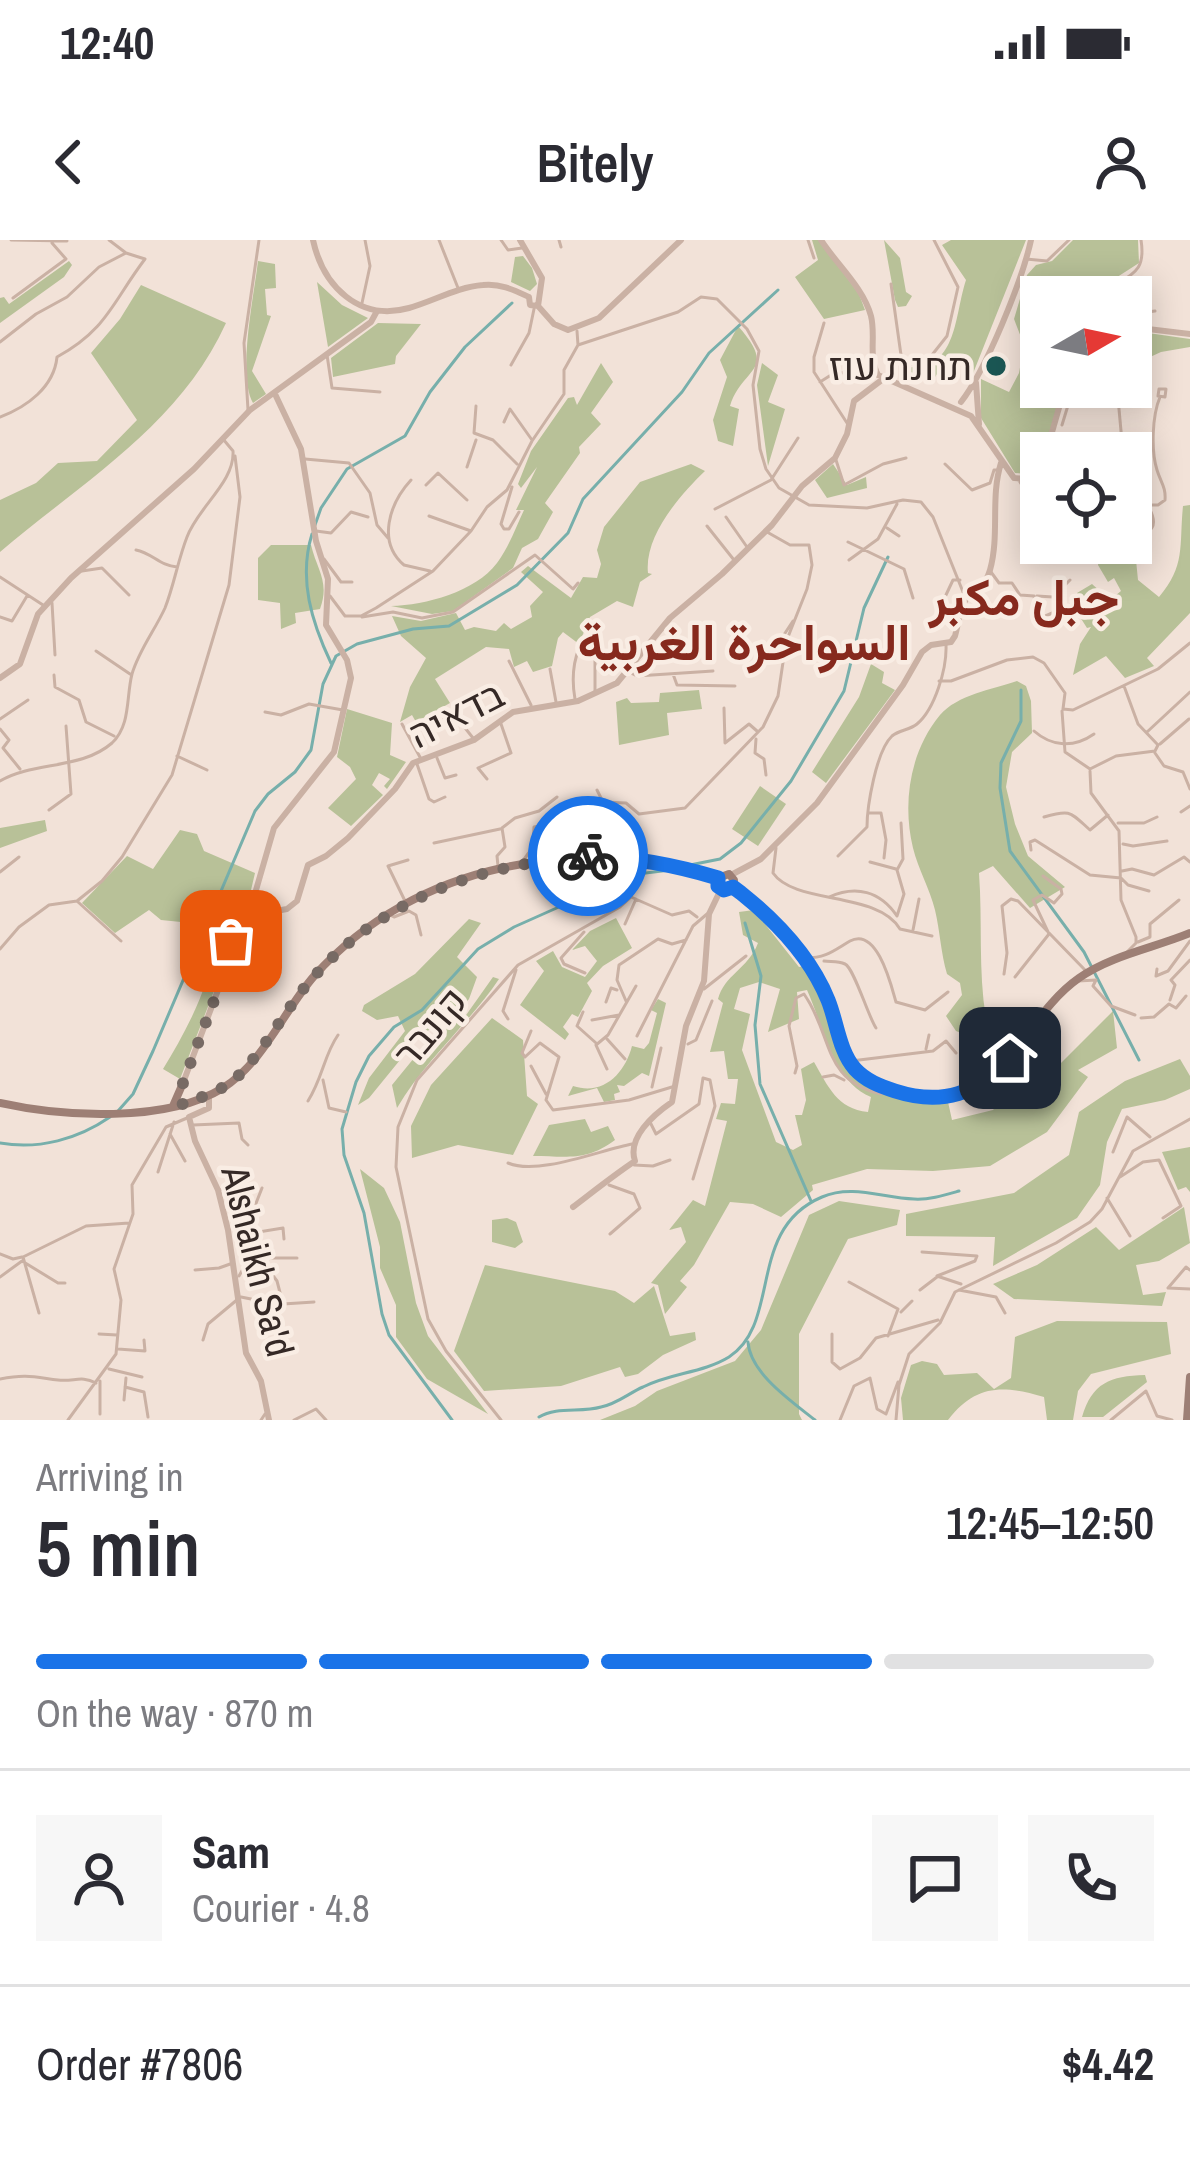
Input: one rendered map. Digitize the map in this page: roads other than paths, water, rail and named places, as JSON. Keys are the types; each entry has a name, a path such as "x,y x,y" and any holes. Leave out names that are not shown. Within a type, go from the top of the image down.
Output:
{"main road":[{"path":"0,1103 84,1113 209,1095 248,1065 331,959 406,903 458,879 522,863 591,856 643,860 718,878"},
{"path":"718,878 731,875 733,887 804,958 824,991 850,1061 864,1076 889,1089 929,1099 952,1097 983,1084 1077,980 1120,958 1190,937"},
{"path":"718,878 721,889 733,887"},
{"path":"182,1102 183,1083"},
{"path":"1188,1420 1190,1377"},
{"path":"1188,1420 1190,1398"}],"street":[{"path":"11,240 68,240"},
{"path":"0,417 42,391 57,367 57,357 108,319 145,259 109,240"},
{"path":"249,412 244,343 259,240"},
{"path":"313,240 332,285 361,306 409,308 459,290 492,285 533,296"},
{"path":"361,306 370,266 365,240"},
{"path":"439,240 459,290"},
{"path":"501,240 508,250 522,244 542,278 533,296 536,306 559,328 577,329 599,318 681,240"},
{"path":"808,240 814,259"},
{"path":"821,240 865,301 872,321 873,365 883,379 946,403 976,404"},
{"path":"891,284 903,360 909,364 928,360 947,336 958,286 934,240"},
{"path":"964,406 1031,240"},
{"path":"1026,259 1047,261 1069,240"},
{"path":"1132,276 1142,265 1141,240"},
{"path":"13,298 66,259 52,243"},
{"path":"0,342 68,297 99,267 126,253"},
{"path":"578,346 678,312 701,297 717,299 747,328 759,351 753,385 757,429 771,481 809,505 867,508 914,500 930,511 961,580 966,599 955,636 922,652 823,796 776,847 731,875"},
{"path":"512,364 529,333 536,306"},
{"path":"0,678 20,664 32,624 51,598 249,412 371,322 377,310"},
{"path":"824,323 814,357 820,382 848,425"},
{"path":"1152,328 1190,334"},
{"path":"361,616 434,571 511,484 532,441 562,399 564,370 578,346 577,329"},
{"path":"327,355 332,388 380,392"},
{"path":"893,366 903,360"},
{"path":"820,382 856,370"},
{"path":"978,374 979,425"},
{"name":"בדאיה","path":"237,940 265,913 286,909 297,901 308,865 348,838 419,762 475,740 500,719 531,707 595,695 629,672 670,618 735,562 835,458 854,401 883,379"},
{"path":"1152,505 1162,503 1166,496 1154,457 1156,408 1160,398 1167,396 1166,387"},
{"path":"183,1083 232,953 228,946 237,940 236,927 254,897 274,828 334,752 351,678 347,660 326,626 328,579 314,532 303,459 275,394"},
{"path":"964,406 976,404"},
{"path":"467,466 477,436 476,406"},
{"path":"964,406 1000,467 1020,480"},
{"path":"1062,425 1067,408"},
{"path":"504,422 510,409 532,441"},
{"path":"477,436 493,440 520,466"},
{"path":"0,950 8,937 50,905 77,901 102,881 166,787 230,585 240,497 235,456 222,438"},
{"path":"715,509 771,481 798,438"},
{"path":"0,781 20,771 97,753 117,738 132,675 163,614 188,533 208,498 228,477 235,456"},
{"path":"835,458 844,485 874,468 906,458"},
{"path":"303,459 349,463 370,493 377,525 396,559 415,571 434,571"},
{"path":"945,464 972,490 990,483 1000,467"},
{"path":"966,599 984,584 990,571 997,518 994,490 1000,467"},
{"path":"426,485 439,473 467,500"},
{"path":"388,538 399,494 411,480"},
{"path":"511,484 513,493 501,524 504,530 509,530 519,512"},
{"path":"849,560 886,527 898,501"},
{"path":"314,532 331,533 351,512 368,517"},
{"path":"429,516 472,532"},
{"path":"726,517 748,548"},
{"path":"707,526 735,562"},
{"path":"886,527 899,536"},
{"path":"597,790 603,802 626,803 639,814 685,808 758,734 778,696 787,642 811,571 809,545 790,545 765,531"},
{"path":"848,542 904,569 913,598"},
{"path":"136,550 178,567"},
{"path":"320,553 341,582 352,582"},
{"path":"328,595 345,616 393,611 422,618 453,612 535,555 573,589 578,583"},
{"path":"79,571 102,568 129,595"},
{"path":"990,571 999,583 1012,583 1020,595 1053,597 1070,580"},
{"path":"0,577 44,606"},
{"path":"937,614 953,580 961,580"},
{"path":"0,617 12,621 28,595"},
{"path":"1034,596 1037,615 1043,617 1081,601"},
{"path":"51,598 55,655"},
{"path":"768,659 798,615"},
{"path":"576,701 573,676 579,645 590,633"},
{"path":"1063,709 1073,710 1158,669 1190,643"},
{"path":"838,856 864,832 888,742 919,722 939,681 946,644"},
{"path":"97,651 132,675"},
{"path":"595,652 595,695"},
{"path":"939,681 1007,660 1033,657 1044,663 1066,693 1063,744 1072,759 1090,769"},
{"path":"509,661 531,707"},
{"path":"550,669 556,704"},
{"path":"629,672 637,676 713,671"},
{"path":"673,673 677,685 736,686"},
{"path":"54,675 55,687 79,700 86,722 117,738"},
{"path":"1123,683 1138,724 1158,745"},
{"path":"1146,733 1190,692"},
{"path":"0,719 28,700"},
{"path":"266,712 281,715 309,704 343,710"},
{"path":"724,708 724,743 749,724 758,734"},
{"path":"434,724 454,715 475,740"},
{"path":"487,778 478,768 512,754 500,719"},
{"path":"1090,769 1116,756 1154,751 1189,719"},
{"path":"401,724 429,799 445,797"},
{"path":"49,810 71,794 65,726"},
{"path":"0,729 9,740 3,748 20,771"},
{"path":"1034,731 1050,743 1063,744 1094,734"},
{"path":"758,734 755,753 764,760 766,775"},
{"path":"1154,751 1164,766 1183,772"},
{"path":"177,756 207,770"},
{"path":"436,757 445,778 457,775"},
{"path":"1183,772 1190,767"},
{"path":"1090,769 1091,793 1117,824 1121,903 1136,943"},
{"path":"1183,772 1190,789"},
{"path":"434,843 502,828 557,797"},
{"path":"1181,812 1190,806"},
{"path":"1044,817 1059,811 1076,814 1090,830 1110,814"},
{"path":"867,813 880,813 884,858"},
{"path":"591,856 600,835 631,825 628,818 617,817"},
{"path":"1117,824 1144,823 1157,817"},
{"path":"522,863 533,847 534,827 560,822"},
{"path":"896,919 904,894 898,870 903,859 901,823"},
{"path":"498,868 497,856 505,847 502,828"},
{"path":"1031,850 1030,842 1035,840 1090,875 1120,875 1132,869 1154,875 1184,857 1190,862"},
{"path":"1121,843 1167,841"},
{"path":"776,847 772,865 779,882 896,919"},
{"path":"0,872 20,857"},
{"path":"406,903 388,866 408,860"},
{"path":"625,923 643,860"},
{"path":"870,862 898,870"},
{"path":"1120,875 1128,885 1149,891"},
{"path":"1043,876 1063,891 1054,903 1042,895 1033,900 1049,934"},
{"path":"827,897 848,888 885,899 900,929 932,936"},
{"path":"632,1164 634,1144 650,1120 671,1102 683,1040 702,990 709,914 721,889"},
{"path":"634,898 672,915 689,911 698,918"},
{"name":"קונבר","path":"500,1420 446,1351 428,1318 395,1156 402,1111 417,1080 516,967 634,898"},
{"path":"913,932 919,899"},
{"path":"1004,974 1007,953 1002,906 1007,900 1018,901 1087,974"},
{"path":"1120,958 1150,937 1150,924 1179,900"},
{"path":"77,901 121,941"},
{"path":"389,914 394,917 409,911 416,915 421,935"},
{"path":"637,1036 698,918 709,914"},
{"path":"584,929 561,958 563,964 584,973"},
{"path":"1015,976 1049,934"},
{"path":"1157,968 1154,974 1162,975 1190,937"},
{"path":"626,1001 616,970 632,953 658,939 672,944 688,939"},
{"path":"822,958 854,939 864,940 873,946 892,980 896,1002 925,1010 948,992"},
{"path":"702,990 746,956"},
{"path":"804,958 822,958 852,969 876,1028"},
{"path":"1077,980 1094,979 1093,986 1111,1006 1154,1017 1169,1004 1175,985 1171,980 1190,960"},
{"path":"1172,964 1178,970"},
{"path":"508,1019 503,1012 516,967"},
{"path":"607,1069 596,1052 597,1044 636,986"},
{"path":"606,1002 611,988 619,990"},
{"path":"795,1073 789,1026 796,998 803,994 837,1070 848,1083"},
{"path":"1169,1004 1177,1008 1186,996"},
{"path":"683,1040 694,1042 712,1001"},
{"path":"583,1012 577,1026 597,1044"},
{"path":"592,1020 621,1014"},
{"path":"531,1031 522,1053 525,1057 540,1043 560,1057 546,1096"},
{"path":"308,1100 322,1078 327,1053 338,1034"},
{"path":"926,1050 929,1034"},
{"path":"606,1037 625,1059"},
{"path":"850,1061 932,1051 946,1041 956,1053"},
{"path":"652,1091 661,1048"},
{"path":"531,1066 543,1082 550,1108 561,1112 674,1087"},
{"path":"823,1077 834,1075 881,1094 889,1089"},
{"path":"322,1078 329,1108 346,1112"},
{"path":"650,1120 656,1134 699,1104 703,1078 710,1080 715,1106 693,1179"},
{"path":"190,1122 209,1108 209,1095"},
{"path":"1113,1152 1124,1118 1132,1118 1151,1138"},
{"path":"840,1420 854,1386 870,1378 877,1409 883,1414 889,1411 909,1354 942,1318 945,1306 961,1288 1078,1231 1097,1216 1132,1151 1190,1119"},
{"path":"158,1172 175,1121"},
{"path":"68,1420 99,1382 117,1348 121,1291 114,1269 135,1207 130,1192 158,1138 175,1121 239,1123 248,1144"},
{"name":"Alshaikh Sa'd","path":"190,1122 218,1190 238,1278 246,1353 261,1381 265,1418"},
{"path":"170,1132 184,1161"},
{"path":"508,1162 526,1168 583,1160 634,1144"},
{"path":"573,1207 619,1170 670,1160"},
{"path":"1118,1176 1143,1162 1159,1160 1180,1206 1163,1218"},
{"path":"608,1183 634,1194 640,1208 610,1234"},
{"path":"218,1190 236,1187"},
{"path":"238,1278 249,1258 251,1216 262,1188"},
{"path":"1107,1198 1130,1237"},
{"path":"0,1277 23,1259 86,1226 129,1223"},
{"path":"251,1233 278,1227 283,1228 284,1239"},
{"path":"920,1290 977,1257 922,1252"},
{"path":"0,1253 23,1259 65,1283"},
{"path":"249,1258 297,1258"},
{"path":"260,1258 284,1304 314,1302"},
{"path":"23,1259 39,1312"},
{"path":"195,1270 235,1262"},
{"path":"1190,1270 1186,1267 1168,1288 1190,1289"},
{"path":"272,1274 284,1275"},
{"path":"937,1277 972,1295 996,1297 1005,1312"},
{"path":"849,1282 899,1312"},
{"path":"203,1340 208,1324 240,1297 251,1299 257,1308 267,1308 268,1295 280,1292"},
{"path":"887,1336 899,1312 912,1301"},
{"path":"832,1334 832,1362 837,1369 860,1358 871,1341 942,1318"},
{"path":"99,1334 119,1336"},
{"path":"117,1348 145,1351 144,1340"},
{"path":"107,1368 142,1377"},
{"path":"0,1379 30,1373 58,1380 83,1376 99,1382"},
{"path":"124,1400 126,1375"},
{"path":"99,1382 100,1414"},
{"path":"896,1420 900,1382"},
{"path":"125,1388 144,1392 148,1417"},
{"path":"1111,1420 1146,1391 1157,1416 1172,1420"},
{"path":"294,1420 316,1409 326,1420"}],"waterway":[{"path":"118,1111 133,1094 153,1051 255,811 311,750 323,684 336,656 357,644 413,629 449,626 517,585 568,533 583,499 682,392 709,353 778,290"},
{"path":"315,525 347,469 405,436 430,392 465,347 512,303"},
{"path":"312,534 306,568 309,600 331,663"},
{"path":"685,866 720,859 741,843 791,781 844,691 864,608 888,557"},
{"path":"1021,690 1021,721 1001,763 1010,851 1084,952 1139,1060"},
{"path":"452,1420 389,1335 382,1314 364,1213 344,1155 342,1129 356,1082 369,1056 394,1027 422,1010 478,949 588,894 605,878 670,870"},
{"path":"745,923 761,976 755,1025 760,1084 811,1201"},
{"path":"0,1143 58,1141 110,1117"},
{"path":"539,1417 607,1406 653,1382 729,1357 745,1342 755,1322 783,1231 798,1212 822,1197 856,1192 920,1199 959,1191"},
{"path":"748,1342 764,1375 815,1420"}],"place":[{"name":"תחנת עוז","path":"996,366"}],"district":[{"name":"جبل مكبر","path":"1024,596"},
{"name":"السواحرة الغربية","path":"744,641"}]}
